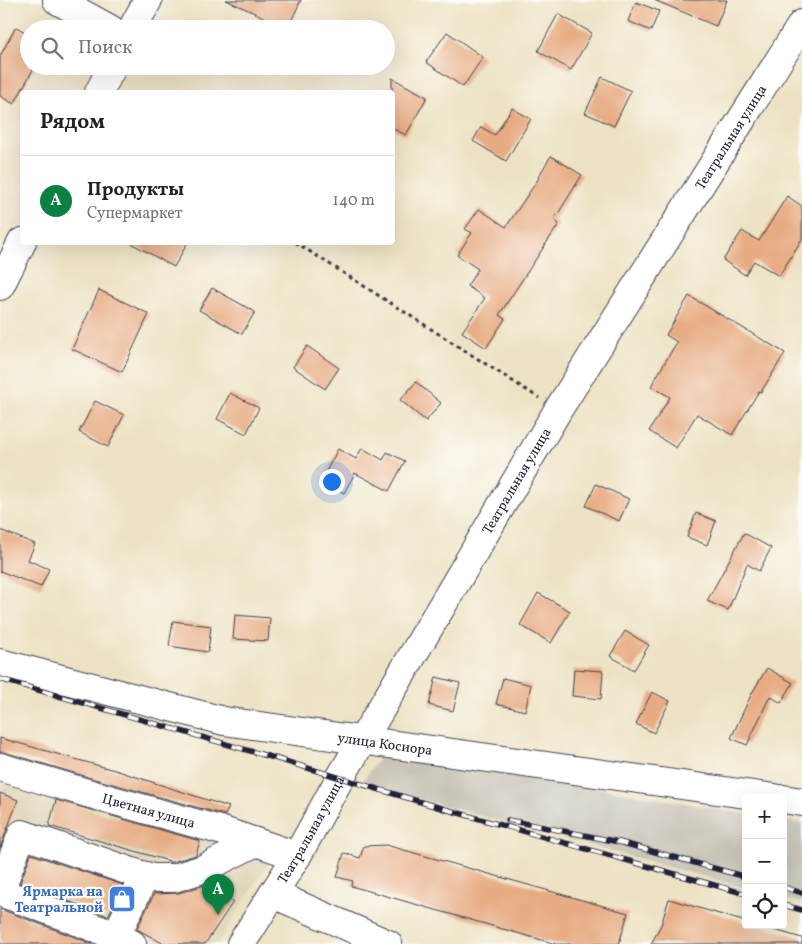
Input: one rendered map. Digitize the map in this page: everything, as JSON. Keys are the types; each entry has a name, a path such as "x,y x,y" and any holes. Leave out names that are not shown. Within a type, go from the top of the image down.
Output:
{"street":[{"path":"57,0 94,20"},
{"path":"137,20 148,0"},
{"name":"Театральная улица","path":"241,944 297,856 340,778 558,410 802,24"},
{"path":"100,90 108,75"},
{"path":"0,286 20,245"},
{"name":"улица Косиора","path":"0,663 224,721 747,794"},
{"name":"Цветная улица","path":"0,767 222,831 297,856"},
{"path":"787,800 802,802"},
{"path":"145,876 120,941 0,892 22,834 153,878 174,878 203,869 256,842"},
{"path":"273,894 388,944"}],"path":[{"path":"300,245 558,410"}],"shaded area":[{"path":"385,750 742,813 742,887 361,783"},
{"name":"Ярмарка на Театральной","path":"4,783 273,855 217,944 0,944 0,792"},
{"path":"787,821 802,824 802,903 787,899"}],"building":[{"path":"226,0 301,0 292,20 270,20"},
{"path":"654,0 727,0 716,26"},
{"path":"636,2 659,11 651,31 628,21"},
{"path":"558,14 592,33 571,70 538,51"},
{"path":"16,27 20,29 20,75 30,75 20,90 14,104 0,96 0,56"},
{"path":"447,32 483,57 463,87 426,62"},
{"path":"602,77 631,91 614,126 585,113"},
{"path":"392,78 427,97 406,135 395,130 395,90 392,90"},
{"path":"512,108 531,119 506,161 473,141 481,127 495,135"},
{"path":"551,156 582,175 554,220 559,224 499,315 505,319 486,348 462,332 485,298 467,286 478,269 457,255 472,233 465,229 479,209 506,227 539,178"},
{"path":"787,196 802,206 802,239 779,276 754,261 745,275 723,260 742,231 759,241"},
{"path":"134,245 186,245 174,267"},
{"path":"212,288 255,312 242,334 199,310"},
{"path":"99,290 149,314 122,372 72,349"},
{"path":"689,296 785,353 732,435 697,414 676,448 649,431 670,397 651,386 677,342 666,335"},
{"path":"307,346 339,368 325,389 293,367"},
{"path":"416,382 441,403 426,421 400,400"},
{"path":"230,393 259,408 246,434 217,419"},
{"path":"95,401 124,415 108,447 79,432"},
{"path":"362,448 383,460 387,452 405,461 389,491 355,473 344,493 321,481 338,449 356,459"},
{"path":"596,484 629,499 619,521 586,506"},
{"path":"696,513 716,521 707,545 687,537"},
{"path":"0,530 35,544 28,560 49,569 41,587 0,571"},
{"path":"744,533 771,548 759,571 747,564 728,610 707,601"},
{"path":"538,593 570,611 551,643 520,625"},
{"path":"235,615 270,618 268,641 233,639"},
{"path":"173,621 211,626 208,652 169,646"},
{"path":"625,631 649,645 634,670 610,656"},
{"path":"767,668 793,683 781,703 770,696 747,745 731,738 752,693"},
{"path":"574,669 603,671 601,699 572,696"},
{"path":"436,677 460,683 453,711 429,705"},
{"path":"503,678 531,685 525,711 496,704"},
{"path":"652,692 670,701 654,733 636,724"},
{"path":"0,738 118,771 229,807 225,815 0,752"},
{"path":"0,793 18,800 0,848"},
{"path":"56,800 200,841 196,855 168,862 49,826"},
{"path":"386,845 628,913 619,944 556,944 351,886 353,881 337,877 344,853 360,858 364,846"},
{"path":"31,854 123,885 108,916 20,883"},
{"path":"221,877 233,885 226,897 233,902 205,944 164,944 137,929 154,894 179,893 208,884"},
{"path":"669,899 742,921 742,929 771,929 802,938 802,944 651,944 661,925"},
{"path":"0,909 93,944 0,944"}],"railway":[{"path":"0,679 441,808 742,893"},
{"path":"508,820 619,842 742,876"},
{"path":"787,888 802,893"},
{"path":"787,906 802,910"}],"place":[{"name":"Ярмарка на Театральной","path":"122,899"},
{"name":"Продукты","path":"218,915"}]}
